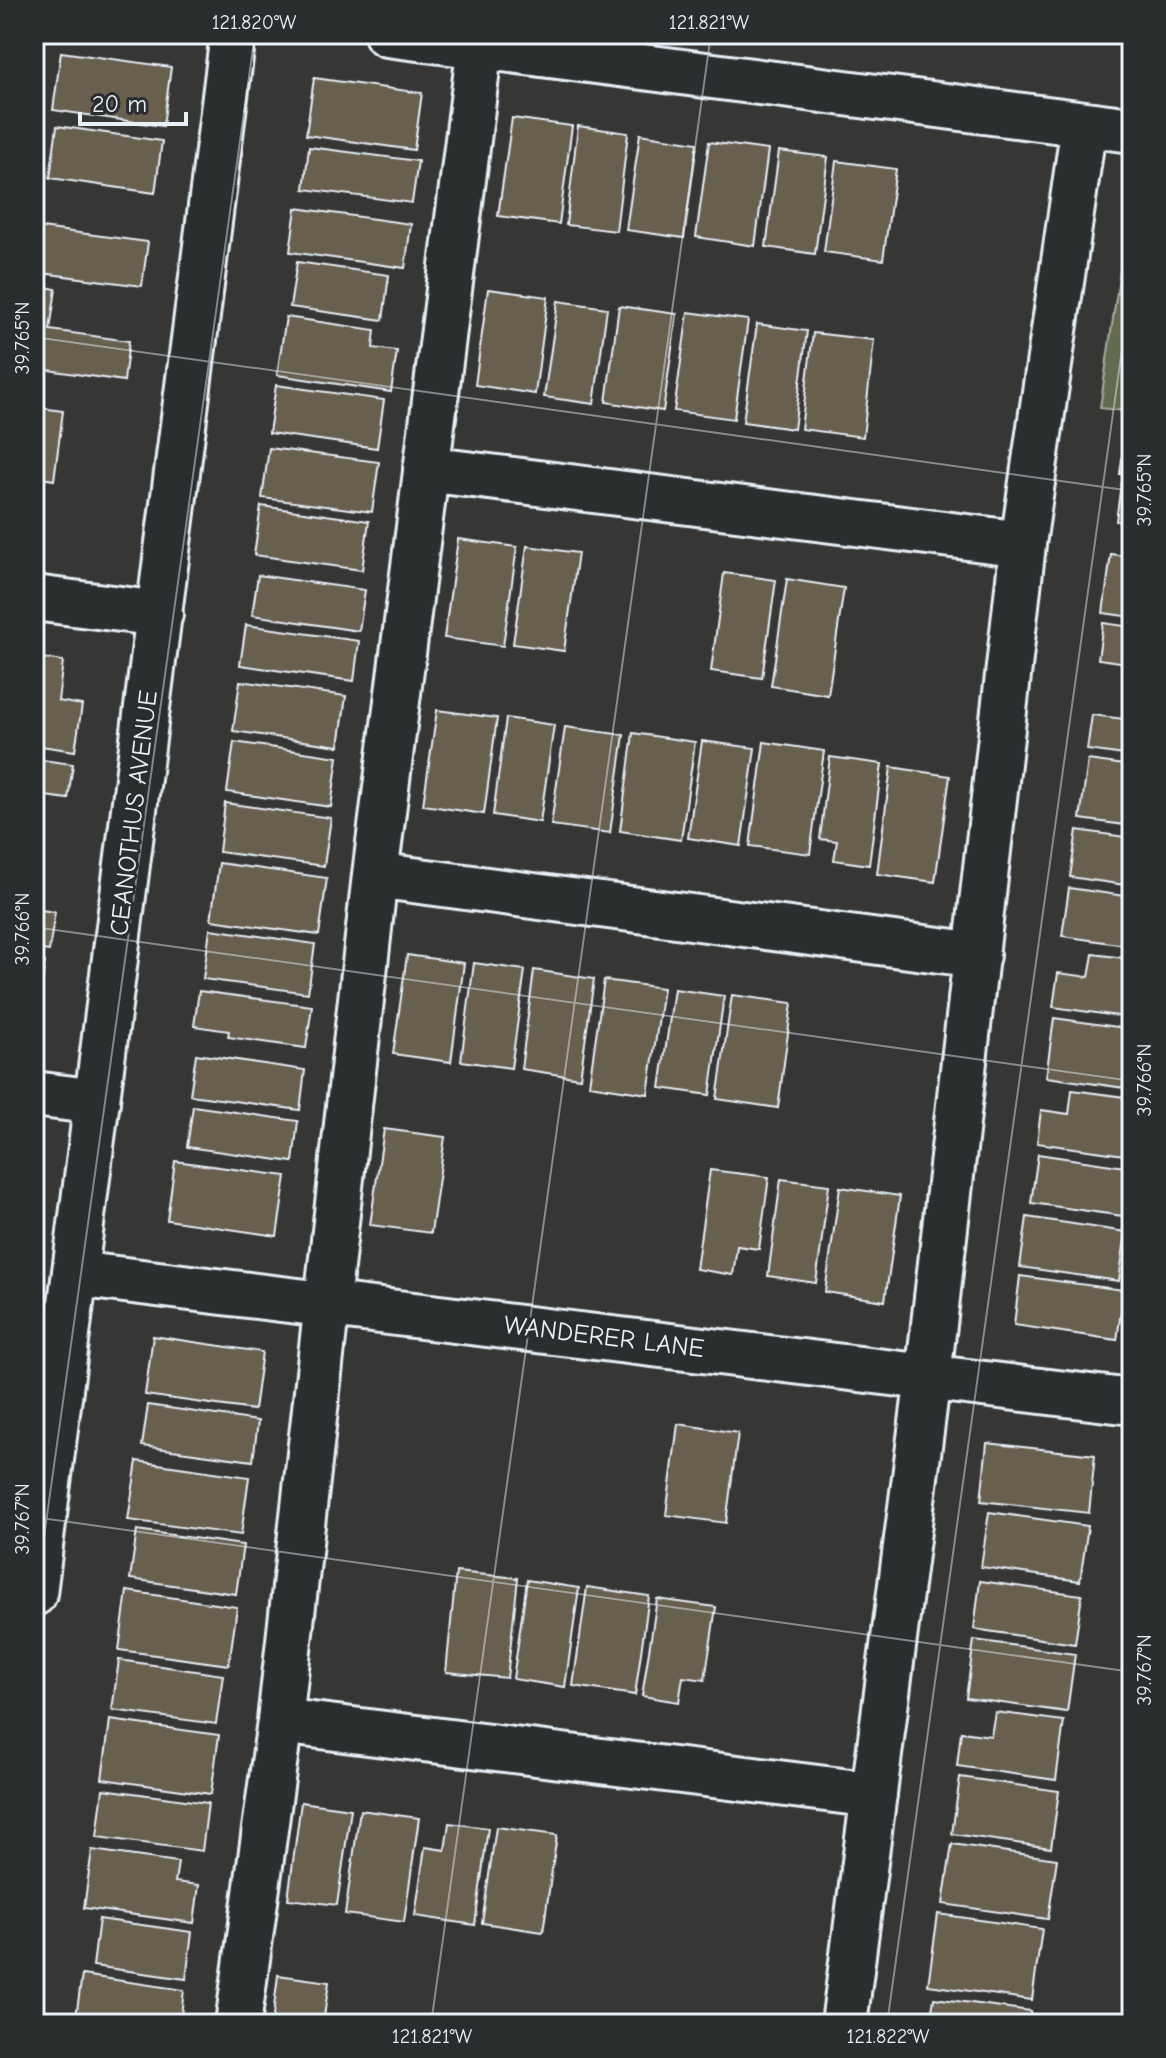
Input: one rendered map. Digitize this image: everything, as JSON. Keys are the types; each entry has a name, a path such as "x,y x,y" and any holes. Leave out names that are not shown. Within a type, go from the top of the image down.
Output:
{"street":[{"name":"CEANOTHUS AVENUE","path":"34,1593 37,1545 75,1274 233,34"},
{"path":"387,34 1132,130"},
{"path":"238,2024 280,1721 375,875 480,45"},
{"path":"844,2024 928,1377 1023,544 1084,124"},
{"path":"426,469 1023,544"},
{"path":"34,598 160,614"},
{"path":"375,875 977,955"},
{"path":"34,1094 97,1102"},
{"name":"WANDERER LANE","path":"75,1274 1132,1402"},
{"path":"280,1721 874,1795"}],"green space":[{"path":"1132,188 1132,412 1100,408"}],"building":[{"path":"61,52 171,67 163,126 53,110"},
{"path":"314,78 422,93 414,150 306,135"},
{"path":"512,118 572,126 559,224 498,216"},
{"path":"57,126 162,141 155,193 50,178"},
{"path":"578,126 628,133 616,231 566,225"},
{"path":"640,134 697,143 684,238 626,230"},
{"path":"709,142 768,150 755,246 696,237"},
{"path":"309,147 418,161 412,203 304,189"},
{"path":"779,151 828,157 815,254 766,247"},
{"path":"836,161 896,169 883,260 824,252"},
{"path":"296,208 411,224 405,268 290,252"},
{"path":"34,227 148,242 142,286 34,272"},
{"path":"297,262 389,275 383,320 290,307"},
{"path":"34,285 56,289 50,330 129,341 124,381 34,368"},
{"path":"488,289 548,297 535,394 475,385"},
{"path":"558,301 607,308 594,404 544,397"},
{"path":"619,306 677,314 663,411 606,402"},
{"path":"688,312 748,320 734,419 674,411"},
{"path":"286,317 375,330 373,348 397,351 391,392 277,375"},
{"path":"757,324 807,331 794,429 743,422"},
{"path":"813,333 874,340 863,437 801,429"},
{"path":"276,385 384,400 377,448 269,433"},
{"path":"34,407 63,411 54,480 34,477"},
{"path":"1128,414 1132,414 1132,475 1120,474"},
{"path":"269,448 379,462 372,512 262,498"},
{"path":"1121,484 1132,486 1132,524 1116,521"},
{"path":"261,506 369,521 362,570 254,555"},
{"path":"458,539 517,547 503,646 444,638"},
{"path":"527,546 578,553 564,651 513,644"},
{"path":"1111,554 1132,557 1132,617 1103,613"},
{"path":"724,573 776,580 762,678 711,671"},
{"path":"258,575 365,590 359,631 252,615"},
{"path":"787,579 844,588 828,695 771,686"},
{"path":"1103,623 1132,627 1132,685 1125,684 1128,663 1098,659"},
{"path":"246,625 359,641 354,681 240,665"},
{"path":"34,657 63,661 58,701 82,705 75,751 34,745"},
{"path":"240,681 346,696 339,746 233,731"},
{"path":"1127,696 1132,697 1132,756 1087,750 1092,715 1124,719"},
{"path":"437,710 497,718 484,814 423,805"},
{"path":"506,718 554,725 540,822 493,815"},
{"path":"565,727 624,735 610,833 551,825"},
{"path":"633,733 695,742 681,840 620,831"},
{"path":"702,741 755,748 741,846 688,838"},
{"path":"234,742 338,757 331,807 227,792"},
{"path":"764,742 824,751 810,854 750,846"},
{"path":"830,757 882,764 869,865 834,860 837,841 820,839"},
{"path":"34,759 73,764 68,799 46,796 39,842 34,842"},
{"path":"1088,760 1132,766 1132,826 1080,819"},
{"path":"891,767 950,776 935,882 877,874"},
{"path":"225,803 331,818 324,866 219,852"},
{"path":"1077,830 1132,838 1132,886 1070,877"},
{"path":"219,863 327,878 319,935 211,920"},
{"path":"1069,888 1132,897 1132,946 1062,936"},
{"path":"34,909 55,912 49,951 34,949"},
{"path":"210,929 315,944 308,993 203,979"},
{"path":"1093,954 1132,959 1132,1018 1053,1007 1058,973 1089,977"},
{"path":"407,955 464,963 451,1062 393,1054"},
{"path":"34,961 45,962 40,999 34,999"},
{"path":"474,963 525,970 511,1068 461,1061"},
{"path":"534,970 594,979 580,1078 521,1069"},
{"path":"604,980 663,988 648,1094 589,1085"},
{"path":"674,989 724,996 710,1095 660,1088"},
{"path":"199,991 312,1006 306,1048 228,1037 229,1031 194,1026"},
{"path":"732,995 792,1003 778,1108 717,1099"},
{"path":"1054,1018 1132,1029 1132,1089 1046,1077"},
{"path":"196,1054 305,1070 300,1110 190,1095"},
{"path":"1072,1090 1132,1098 1132,1156 1037,1143 1041,1110 1069,1114"},
{"path":"193,1106 298,1121 293,1162 187,1147"},
{"path":"384,1129 445,1137 431,1233 370,1225"},
{"path":"1038,1154 1132,1168 1130,1217 1031,1203"},
{"path":"175,1161 286,1176 277,1236 167,1220"},
{"path":"710,1170 769,1177 759,1249 737,1246 733,1275 696,1269"},
{"path":"781,1179 829,1185 816,1283 768,1276"},
{"path":"840,1187 900,1196 885,1301 825,1292"},
{"path":"1027,1217 1126,1232 1119,1281 1020,1267"},
{"path":"1020,1276 1124,1290 1117,1340 1014,1325"},
{"path":"153,1336 262,1352 254,1410 145,1395"},
{"path":"148,1405 258,1421 253,1461 142,1446"},
{"path":"678,1424 738,1433 726,1523 666,1515"},
{"path":"987,1443 1095,1455 1089,1513 981,1501"},
{"path":"137,1461 249,1477 241,1535 128,1520"},
{"path":"989,1512 1088,1526 1080,1581 981,1567"},
{"path":"137,1530 243,1545 236,1594 130,1579"},
{"path":"456,1572 518,1578 507,1678 446,1672"},
{"path":"527,1580 579,1588 565,1687 513,1679"},
{"path":"980,1581 1082,1595 1075,1644 974,1629"},
{"path":"587,1587 649,1596 635,1695 573,1686"},
{"path":"127,1591 237,1607 229,1665 119,1650"},
{"path":"657,1599 716,1607 705,1680 683,1677 679,1702 642,1696"},
{"path":"974,1640 1075,1654 1067,1712 966,1698"},
{"path":"119,1660 223,1675 216,1724 112,1710"},
{"path":"995,1712 1064,1721 1056,1780 957,1766 961,1732 991,1736"},
{"path":"110,1720 219,1735 211,1794 102,1779"},
{"path":"960,1777 1059,1791 1051,1848 952,1834"},
{"path":"103,1789 208,1803 202,1851 97,1837"},
{"path":"301,1802 351,1809 337,1905 288,1899"},
{"path":"360,1810 419,1818 404,1922 345,1914"},
{"path":"449,1823 488,1828 475,1925 415,1916 425,1847 445,1850"},
{"path":"496,1827 557,1835 543,1932 482,1923"},
{"path":"952,1844 1057,1859 1048,1919 943,1904"},
{"path":"92,1850 178,1862 175,1882 199,1885 194,1923 84,1908"},
{"path":"938,1914 1042,1929 1032,2000 928,1985"},
{"path":"99,1919 192,1932 186,1979 93,1966"},
{"path":"82,1975 184,1990 180,2024 75,2024"},
{"path":"278,1975 329,1982 323,2024 272,2024"},
{"path":"934,1998 1031,2011 1029,2024 930,2024"}]}
